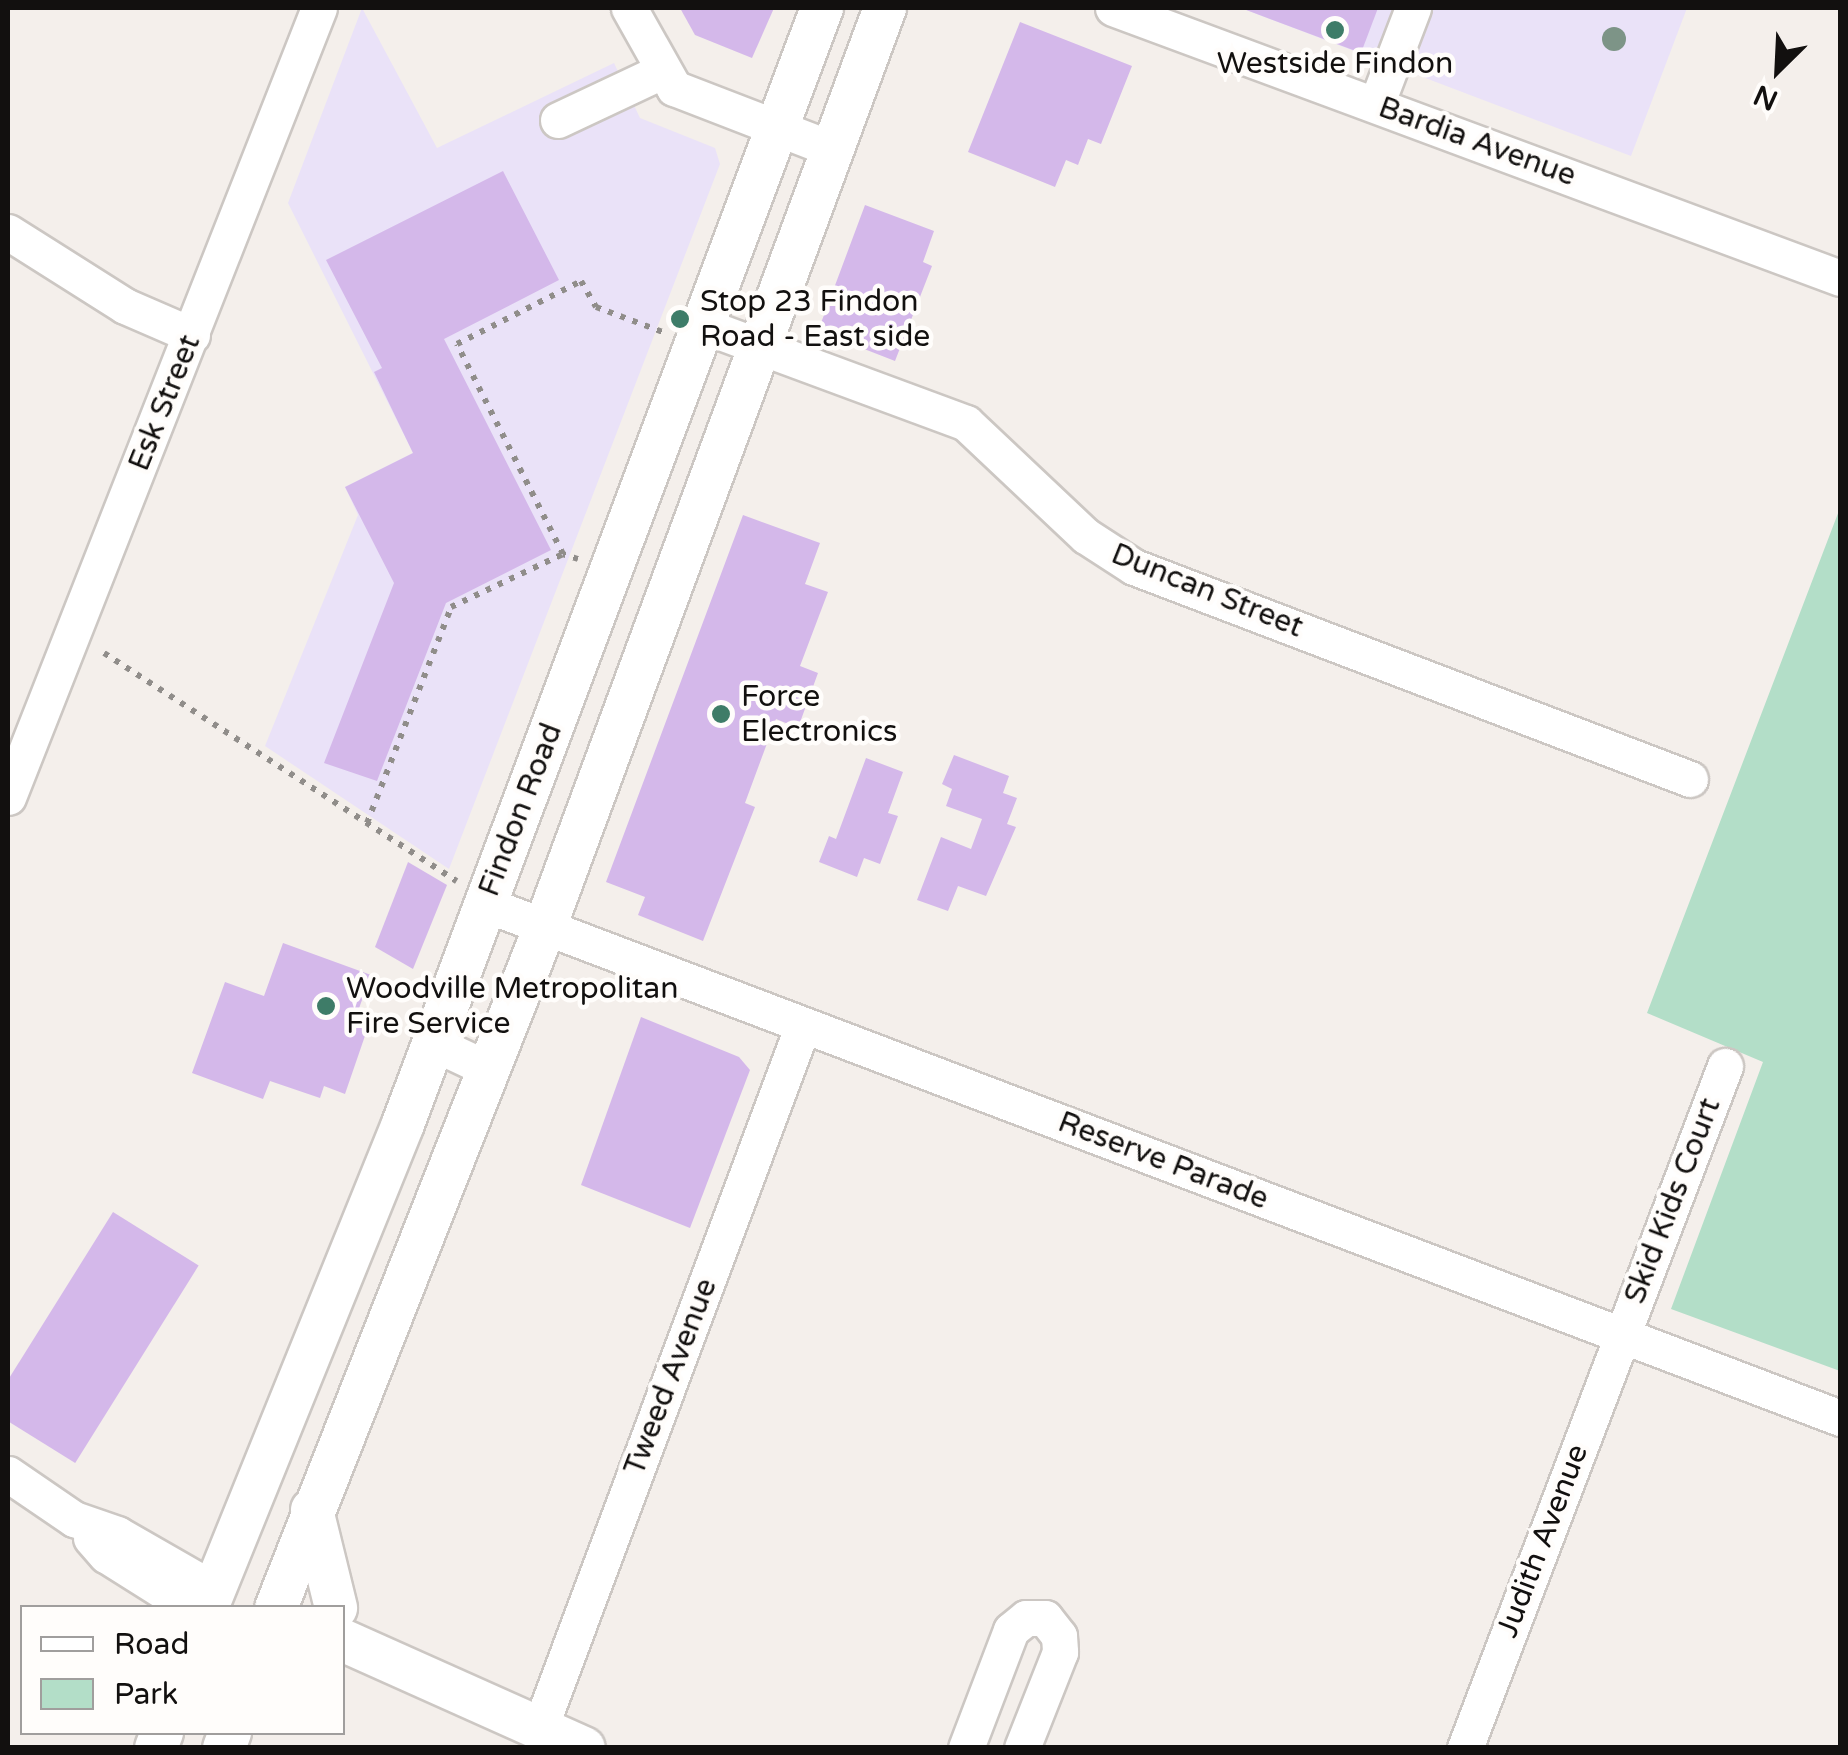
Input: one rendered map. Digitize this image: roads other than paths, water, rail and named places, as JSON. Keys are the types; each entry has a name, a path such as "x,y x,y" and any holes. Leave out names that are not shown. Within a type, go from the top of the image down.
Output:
{"main road":[{"name":"Findon Road","path":"203,1601 433,1043 474,894 687,330 778,129 822,8"},
{"name":"Findon Road","path":"277,1605 545,926 885,8"},
{"path":"312,1509 335,1605"},
{"path":"203,1601 237,1605"},
{"path":"345,1623 360,1668"},
{"path":"345,1645 360,1668 584,1748"}],"street":[{"name":"Esk Street","path":"8,797 320,8"},
{"path":"628,8 674,88 832,149"},
{"name":"Bardia Avenue","path":"1114,8 1840,278"},
{"path":"1376,105 1412,8"},
{"path":"558,120 662,71"},
{"path":"8,232 125,306 192,335"},
{"name":"Duncan Street","path":"687,330 758,345 966,423 1086,536 1134,567 1690,780"},
{"name":"Reserve Parade","path":"474,894 545,926 1840,1418"},
{"name":"Tweed Avenue","path":"539,1730 803,1024"},
{"path":"433,1043 488,1069"},
{"name":"Skid Kids Court","path":"1622,1335 1724,1066"},
{"name":"Judith Avenue","path":"1464,1748 1622,1335"},
{"path":"8,1474 74,1519 117,1534 203,1601"},
{"path":"966,1748 1012,1630 1026,1618 1045,1618 1059,1636 1060,1652 1022,1748"}],"place":[{"name":"Westside Findon","path":"1335,30"},
{"name":"Stop 23 Findon Road - East side","path":"680,319"},
{"name":"Force Electronics","path":"721,714"},
{"name":"Woodville Metropolitan Fire Service","path":"326,1006"}]}
